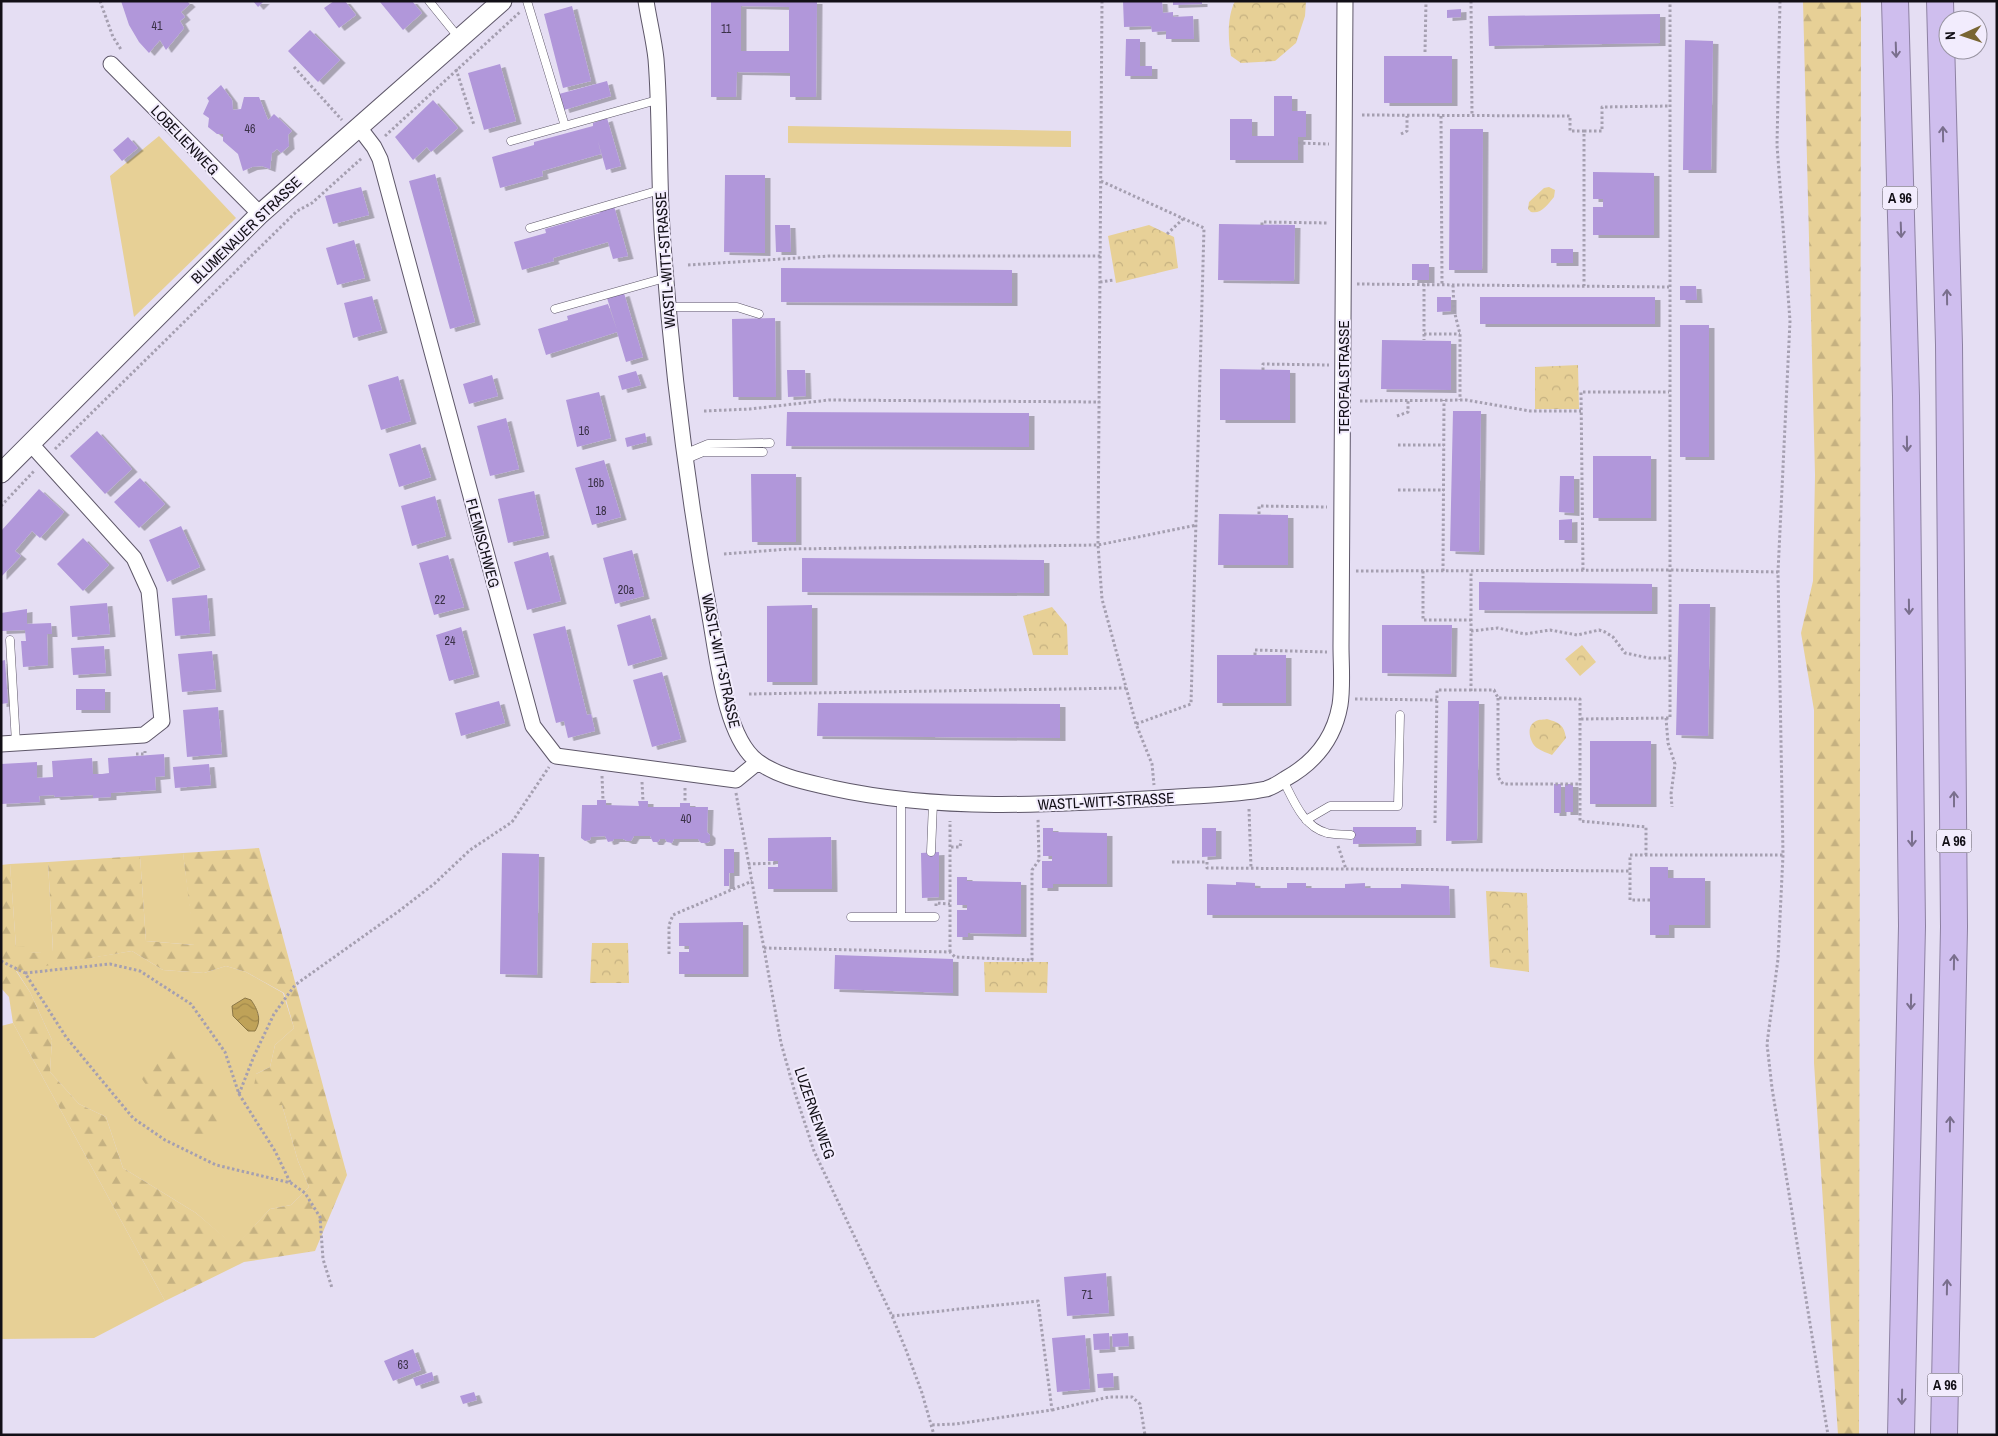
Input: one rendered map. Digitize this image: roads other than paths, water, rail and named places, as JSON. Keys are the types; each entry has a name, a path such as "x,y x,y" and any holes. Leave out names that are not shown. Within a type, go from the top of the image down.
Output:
{"highway":[{"name":"A 96","path":"1895,1 1906,396 1912,926 1901,1435"},
{"name":"A 96","path":"1940,1 1949,345 1954,917 1944,1435"}],"street":[{"name":"BLUMENAUER STRASSE","path":"1,473 260,214 502,1"},
{"name":"WASTL-WITT-STRASSE","path":"646,1 656,59 665,278 684,458 705,589 729,713 744,748 758,762 796,780 846,791 901,799 933,803 999,806 1155,798 1269,788 1313,762 1322,750"},
{"name":"TEROFALSTRASSE","path":"1322,750 1332,730 1340,707 1346,1"},
{"name":"LOBELIENWEG","path":"111,64 260,214"},
{"name":"FLEMISCHWEG","path":"358,126 374,147 380,159 533,726 556,756 736,780 758,762"},
{"path":"8,744 144,735 162,721 149,591 134,558 30,443"}],"lane":[{"path":"429,1 460,38"},
{"path":"528,3 565,126"},
{"path":"510,141 657,100"},
{"path":"530,228 660,190"},
{"path":"555,309 665,278"},
{"path":"668,307 737,307 758,314"},
{"path":"684,458 708,444 770,443"},
{"path":"684,458 704,452 763,452"},
{"path":"8,744 10,640"},
{"path":"1306,820 1330,806 1398,806 1400,715"},
{"path":"1284,780 1298,809 1306,820 1326,833 1351,835"},
{"path":"901,799 901,917"},
{"path":"931,852 933,803"},
{"path":"851,917 935,917"}],"water":[{"path":"245,998 251,1000 257,1011 259,1019 255,1031 248,1031 233,1016 232,1006"}]}
